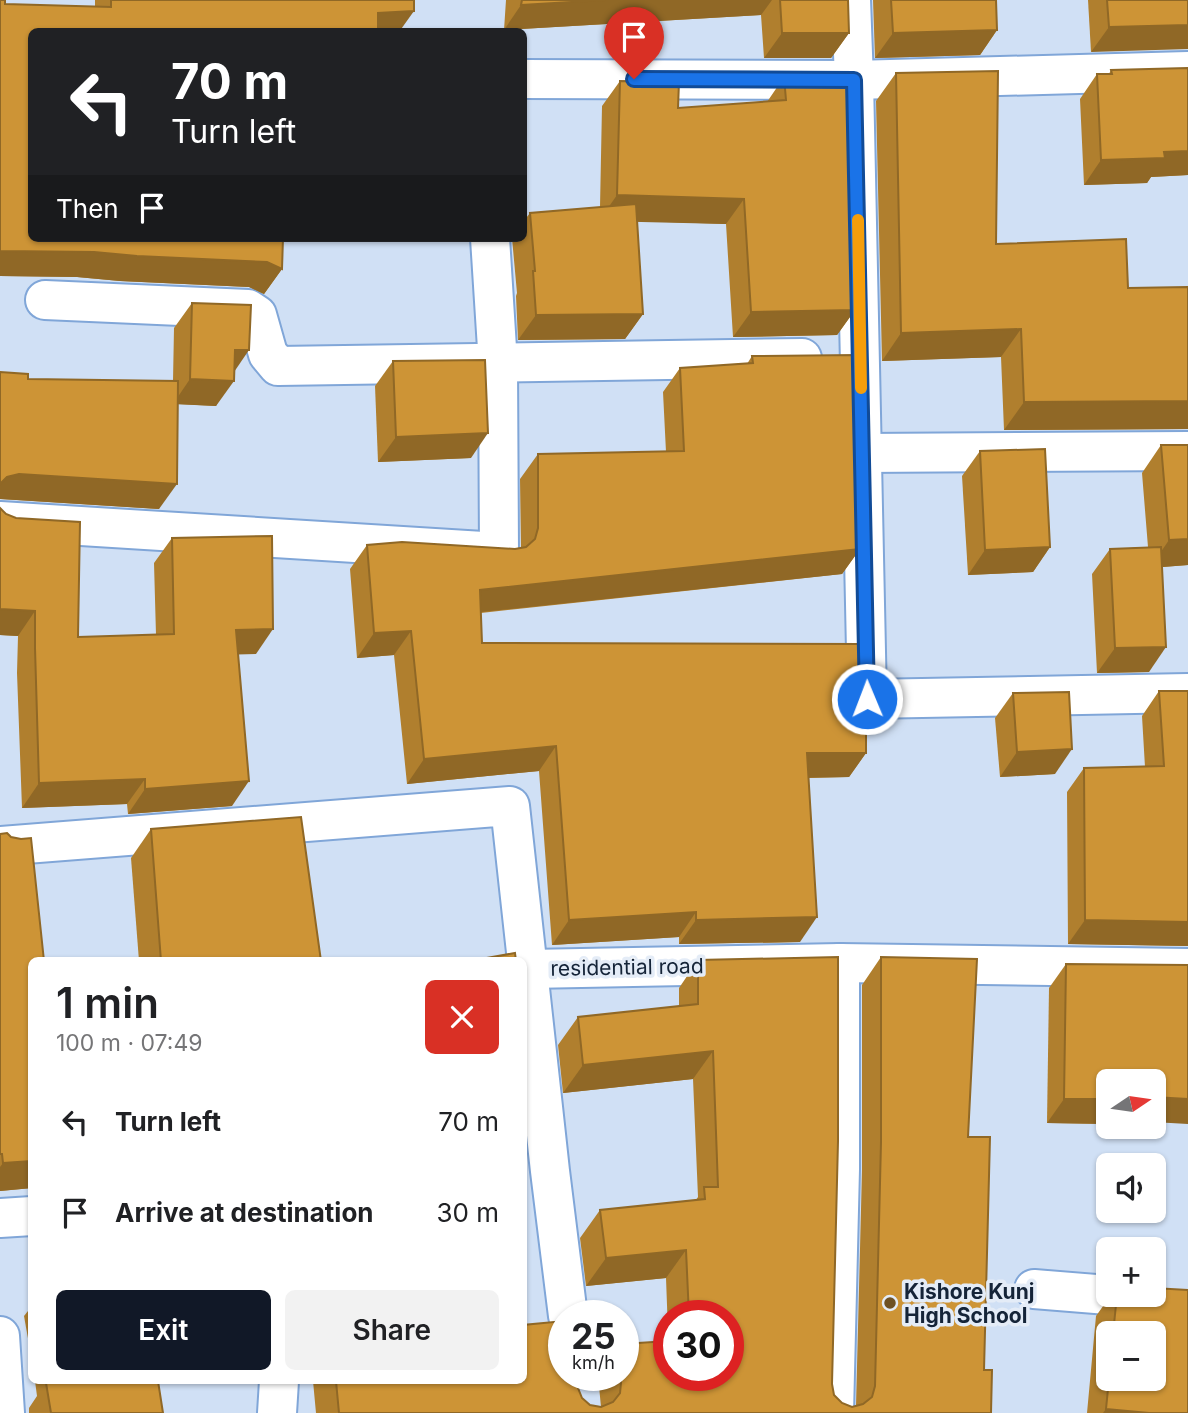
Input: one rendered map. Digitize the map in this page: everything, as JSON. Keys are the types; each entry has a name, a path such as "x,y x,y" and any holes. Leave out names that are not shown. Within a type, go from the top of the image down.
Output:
{"street":[{"path":"851,0 867,699 1188,693"},
{"path":"527,79 854,80 1188,71"},
{"path":"0,520 499,552 498,364 490,242"},
{"path":"45,300 248,309 257,315 268,354 278,366 860,357"},
{"path":"862,453 1188,451"},
{"path":"0,846 510,806 529,969 537,1172 565,1300"},
{"path":"834,1413 840,1169 840,963"},
{"name":"residential road","path":"529,969 840,963 1188,968"},
{"path":"0,1218 28,1216"},
{"path":"1034,1289 1096,1294"},
{"path":"0,1336 5,1413"},
{"path":"277,1413 279,1384"}],"building":[{"path":"0,0 5,0 5,4 111,7 111,0 414,0 414,11 378,13 378,28 28,28 28,242 283,242 282,269 267,262 94,252 0,251"},
{"path":"522,0 605,0 521,5"},
{"path":"780,0 848,0 849,33 782,33"},
{"path":"891,0 996,0 997,30 893,33"},
{"path":"1107,0 1188,0 1188,25 1109,27"},
{"path":"1188,68 1188,151 1164,152 1165,158 1101,160 1097,74 1112,74 1111,70"},
{"path":"998,71 996,244 1126,239 1128,288 1188,287 1188,401 1024,402 1021,329 901,333 896,73"},
{"path":"784,77 850,77 855,310 751,312 744,199 617,195 620,81 679,82 678,108 786,100"},
{"path":"636,204 643,314 536,315 530,213"},
{"path":"192,303 251,305 249,350 235,350 234,381 190,379"},
{"path":"856,355 860,549 480,590 482,643 862,644 862,675 866,686 866,753 807,753 817,917 696,920 696,912 569,920 556,746 424,759 411,631 374,633 367,545 402,542 515,549 526,547 535,539 538,528 538,454 684,451 680,368 753,363 752,356"},
{"path":"485,360 488,433 396,437 393,361"},
{"path":"0,372 28,374 28,379 178,381 177,484 19,474 7,477 0,484"},
{"path":"1161,445 1188,445 1188,539 1169,540"},
{"path":"1045,449 1050,547 985,550 980,451"},
{"path":"0,508 16,518 80,522 78,637 174,634 172,538 272,536 273,629 236,630 249,781 145,789 145,779 39,783 35,611 0,609"},
{"path":"1161,547 1166,647 1115,648 1110,549"},
{"path":"1159,691 1188,691 1188,922 1085,920 1084,768 1164,766"},
{"path":"1069,692 1072,749 1017,752 1013,693"},
{"path":"301,817 320,957 161,957 151,829"},
{"path":"7,833 11,837 21,839 31,838 44,957 28,957 28,1161 3,1163 0,1154 0,834"},
{"path":"515,953 516,957 492,957"},
{"path":"838,957 838,1141 832,1384 834,1395 842,1403 852,1407 863,1404 872,1397 875,1386 881,1142 881,957 977,959 968,1137 990,1137 984,1370 992,1370 991,1413 339,1413 336,1384 527,1384 527,1325 548,1323 548,1391 579,1391 590,1405 601,1407 613,1402 620,1391 639,1391 639,1343 653,1342 653,1391 744,1391 744,1300 688,1300 686,1250 606,1258 600,1210 705,1199 704,1187 718,1187 713,1051 583,1065 578,1017 698,1004 698,960"},
{"path":"1066,964 1188,965 1188,1099 1166,1098 1166,1069 1096,1069 1096,1099 1064,1099"},
{"path":"1166,1289 1188,1290 1188,1413 1106,1409 1108,1391 1166,1391 1166,1321 1114,1321 1116,1307 1166,1307"},
{"path":"46,1384 158,1384 163,1413 51,1413"}],"slow traffic":[{"path":"858,220 861,388"}],"place":[{"name":"Kishore Kunj High School","path":"890,1303"}],"route":[{"path":"634,79 854,80 867,699"}]}
